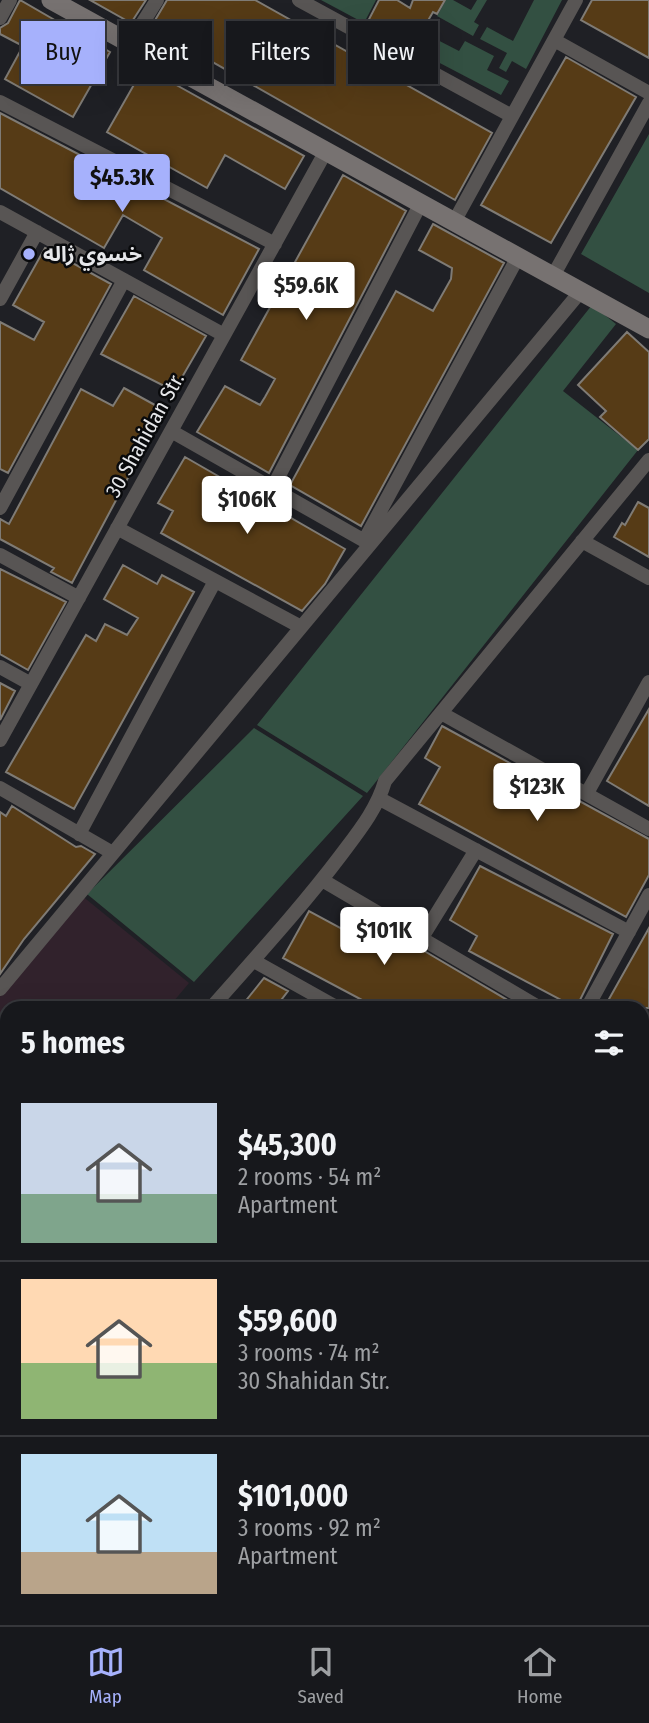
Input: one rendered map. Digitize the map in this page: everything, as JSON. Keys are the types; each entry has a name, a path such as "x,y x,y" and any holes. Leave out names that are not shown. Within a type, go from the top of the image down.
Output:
{"street":[{"path":"0,18 10,0"},
{"path":"51,0 119,37"},
{"path":"144,21 157,0"},
{"path":"299,0 512,116"},
{"path":"454,222 576,0"},
{"path":"554,40 649,93"},
{"path":"204,84 649,329"},
{"path":"0,102 275,244"},
{"path":"552,276 649,103"},
{"name":"30 Shahidan Str.","path":"0,740 326,151"},
{"path":"272,489 421,203"},
{"path":"0,212 224,335"},
{"path":"0,299 37,232"},
{"path":"367,543 518,257"},
{"path":"0,508 124,280"},
{"path":"0,989 111,852 301,627 367,543 580,291"},
{"path":"171,431 367,543"},
{"path":"217,1001 322,880 380,799 385,781 649,460"},
{"path":"117,528 301,627"},
{"path":"582,541 649,578"},
{"path":"0,555 79,598"},
{"path":"79,834 215,581"},
{"path":"0,667 31,684"},
{"path":"587,793 649,682"},
{"path":"441,713 649,828"},
{"path":"0,788 111,852"},
{"path":"380,799 629,932"},
{"path":"421,939 476,849"},
{"path":"322,880 528,1001"},
{"path":"591,1001 649,895"},
{"path":"254,961 325,1001"}],"shaded area":[{"path":"81,895 189,983 174,1001 0,1001 0,994"}],"green space":[{"path":"321,0 376,0 365,21"},
{"path":"446,0 453,0 471,10 477,0 487,0 474,22 479,25 473,36 437,16"},
{"path":"534,0 562,0 526,69 512,61 506,72 499,68 507,53 480,39 487,27 513,41"},
{"path":"438,40 459,51 465,41 494,56 487,70 509,81 501,95 438,62"},
{"path":"649,134 649,293 581,254"},
{"path":"592,305 616,324 563,391 638,450 367,793 257,725"},
{"path":"254,728 363,796 194,982 87,894"}],"building":[{"path":"20,0 56,21 21,21 21,45 0,34 0,28 8,23"},
{"path":"90,0 146,0 132,21 127,21"},
{"path":"167,0 255,0 292,21 226,21 226,70 212,62 212,21 155,21"},
{"path":"379,0 397,0 410,8 413,0 445,0 437,14 433,12 428,21 368,21"},
{"path":"592,0 649,0 649,58 581,20"},
{"path":"334,44 348,52 348,84 405,84 492,133 455,200 251,84 334,84"},
{"path":"21,50 21,84 92,84 73,117 5,79"},
{"path":"566,57 636,97 551,243 481,205"},
{"path":"134,84 175,84 304,156 285,189 225,155 207,188 107,132"},
{"path":"0,113 259,249 223,315 144,270 162,238 123,215 104,248 0,188"},
{"path":"343,175 406,211 269,473 197,432 225,386 260,405 265,397 275,379 241,360"},
{"path":"433,224 504,263 361,526 290,485 396,291 433,311 451,279 452,268 419,250"},
{"path":"45,248 111,284 8,473 0,469 0,322 34,340 44,322 13,305"},
{"path":"134,296 206,336 174,391 101,354"},
{"path":"627,332 649,352 649,439 638,450 600,417 606,411 578,385"},
{"path":"124,388 164,410 72,583 51,572 54,568 0,539 0,519 9,524 81,389 113,406"},
{"path":"185,457 345,549 325,584 302,611 161,533 173,511 158,503"},
{"path":"638,502 649,508 649,557 614,537 622,523 625,525"},
{"path":"123,565 157,584 162,575 194,592 74,809 6,772 86,635 96,641 105,624 127,635 138,618 104,599"},
{"path":"0,569 66,602 28,670 0,654"},
{"path":"0,683 15,691 0,720"},
{"path":"649,709 649,806 607,781"},
{"path":"442,726 649,839 649,875 626,917 419,804 440,767 425,758"},
{"path":"12,806 76,847 81,846 95,854 24,939 0,974 0,812 6,816"},
{"path":"480,866 613,934 580,1001 563,1001 469,951 477,936 450,920"},
{"path":"353,910 509,1001 364,1001 283,958 309,911 342,929"},
{"path":"649,928 649,1001 608,1001"},
{"path":"264,978 288,991 280,1001 246,1001"}],"place":[{"name":"خسوي ژاله","path":"29,254"}]}
